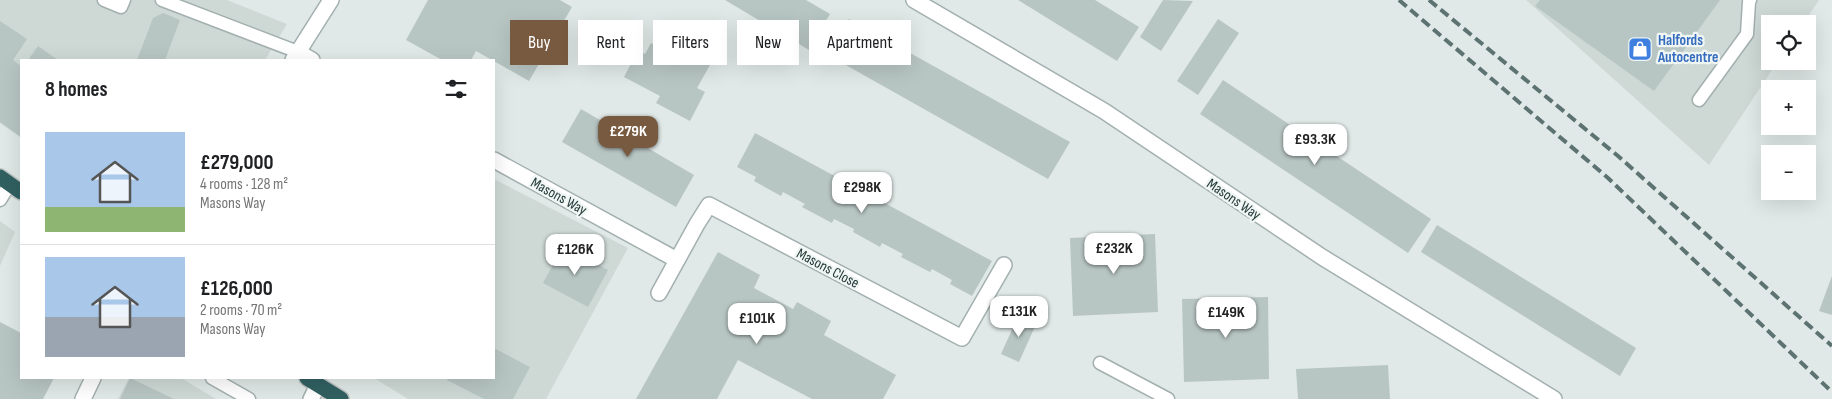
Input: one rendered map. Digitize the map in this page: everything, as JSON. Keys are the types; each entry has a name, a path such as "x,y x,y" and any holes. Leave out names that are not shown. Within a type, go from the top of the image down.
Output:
{"highway":[{"path":"312,381 341,399"}],"street":[{"path":"308,59 295,56 332,0"},
{"name":"Masons Way","path":"914,0 1104,112 1322,257 1554,399"},
{"name":"Masons Way","path":"495,161 677,260"},
{"name":"Masons Close","path":"659,293 709,205 962,338 1004,265"},
{"path":"83,399 93,379"},
{"path":"311,399 312,381"}],"lane":[{"path":"104,0 121,7 124,0"},
{"path":"162,0 295,56"},
{"path":"1699,100 1747,34 1750,0"},
{"path":"0,200 10,184"},
{"path":"1100,362 1168,399"},
{"path":"214,379 248,399"}],"shaded area":[{"path":"0,0 227,0 287,24 266,59 20,59 20,137 0,123"},
{"path":"1526,0 1819,0 1809,15 1761,15 1761,70 1772,70 1765,80 1761,80 1761,87 1709,165"},
{"path":"495,180 628,248 546,399 408,399 376,379 495,379"},
{"path":"0,221 15,232 0,266"},
{"path":"128,379 183,379 216,399 118,399"}],"building":[{"path":"428,0 560,0 572,7 564,20 510,20 510,65 538,65 529,81 495,62 495,59 490,59 476,51 472,59 440,59 406,40"},
{"path":"725,0 806,0 830,14 826,20 809,20 809,50 799,44 799,20 759,20"},
{"path":"1018,0 1095,0 1139,27 1117,61"},
{"path":"1163,0 1193,1 1161,51 1140,37"},
{"name":"Halfords Autocentre","path":"1540,0 1720,0 1654,91 1535,6"},
{"path":"163,13 180,20 165,59 137,59 153,18"},
{"path":"1218,19 1239,33 1198,95 1177,81"},
{"path":"0,21 27,39 13,60 20,65 20,136 0,122"},
{"path":"651,43 653,44 653,65 710,65 697,88 705,92 690,121 656,103 660,96 624,77 630,65 643,65 643,53 645,54"},
{"path":"38,46 57,59 29,59"},
{"path":"911,54 1070,142 1048,179 846,65 911,65"},
{"path":"1223,80 1431,219 1408,253 1200,114"},
{"path":"581,109 694,175 676,207 562,142"},
{"path":"755,133 992,261 972,296 950,284 952,280 932,269 930,272 901,257 903,254 882,243 880,247 853,232 854,229 834,219 832,223 802,207 805,204 783,192 781,196 754,181 756,177 737,167"},
{"path":"1437,225 1636,348 1620,376 1421,252"},
{"path":"1155,234 1158,312 1073,316 1070,238"},
{"path":"563,246 608,270 588,307 543,283"},
{"path":"718,252 760,275 754,288 793,309 797,302 831,321 824,335 896,375 883,399 812,399 738,360 717,399 636,399"},
{"path":"1832,276 1832,315 1819,311"},
{"path":"1268,297 1269,379 1184,382 1182,299"},
{"path":"1019,314 1037,322 1019,362 1001,354"},
{"path":"0,322 20,332 20,379 53,379 43,399 0,399"},
{"path":"495,349 530,367 513,399 484,399 447,380 495,379"},
{"path":"1388,365 1390,399 1298,399 1296,369"},
{"path":"130,379 132,379 174,399 120,399"}],"railway":[{"path":"1399,0 1608,178 1832,392"},
{"path":"1429,0 1618,156 1832,346"}],"place":[{"name":"Halfords Autocentre","path":"1640,49"}]}
